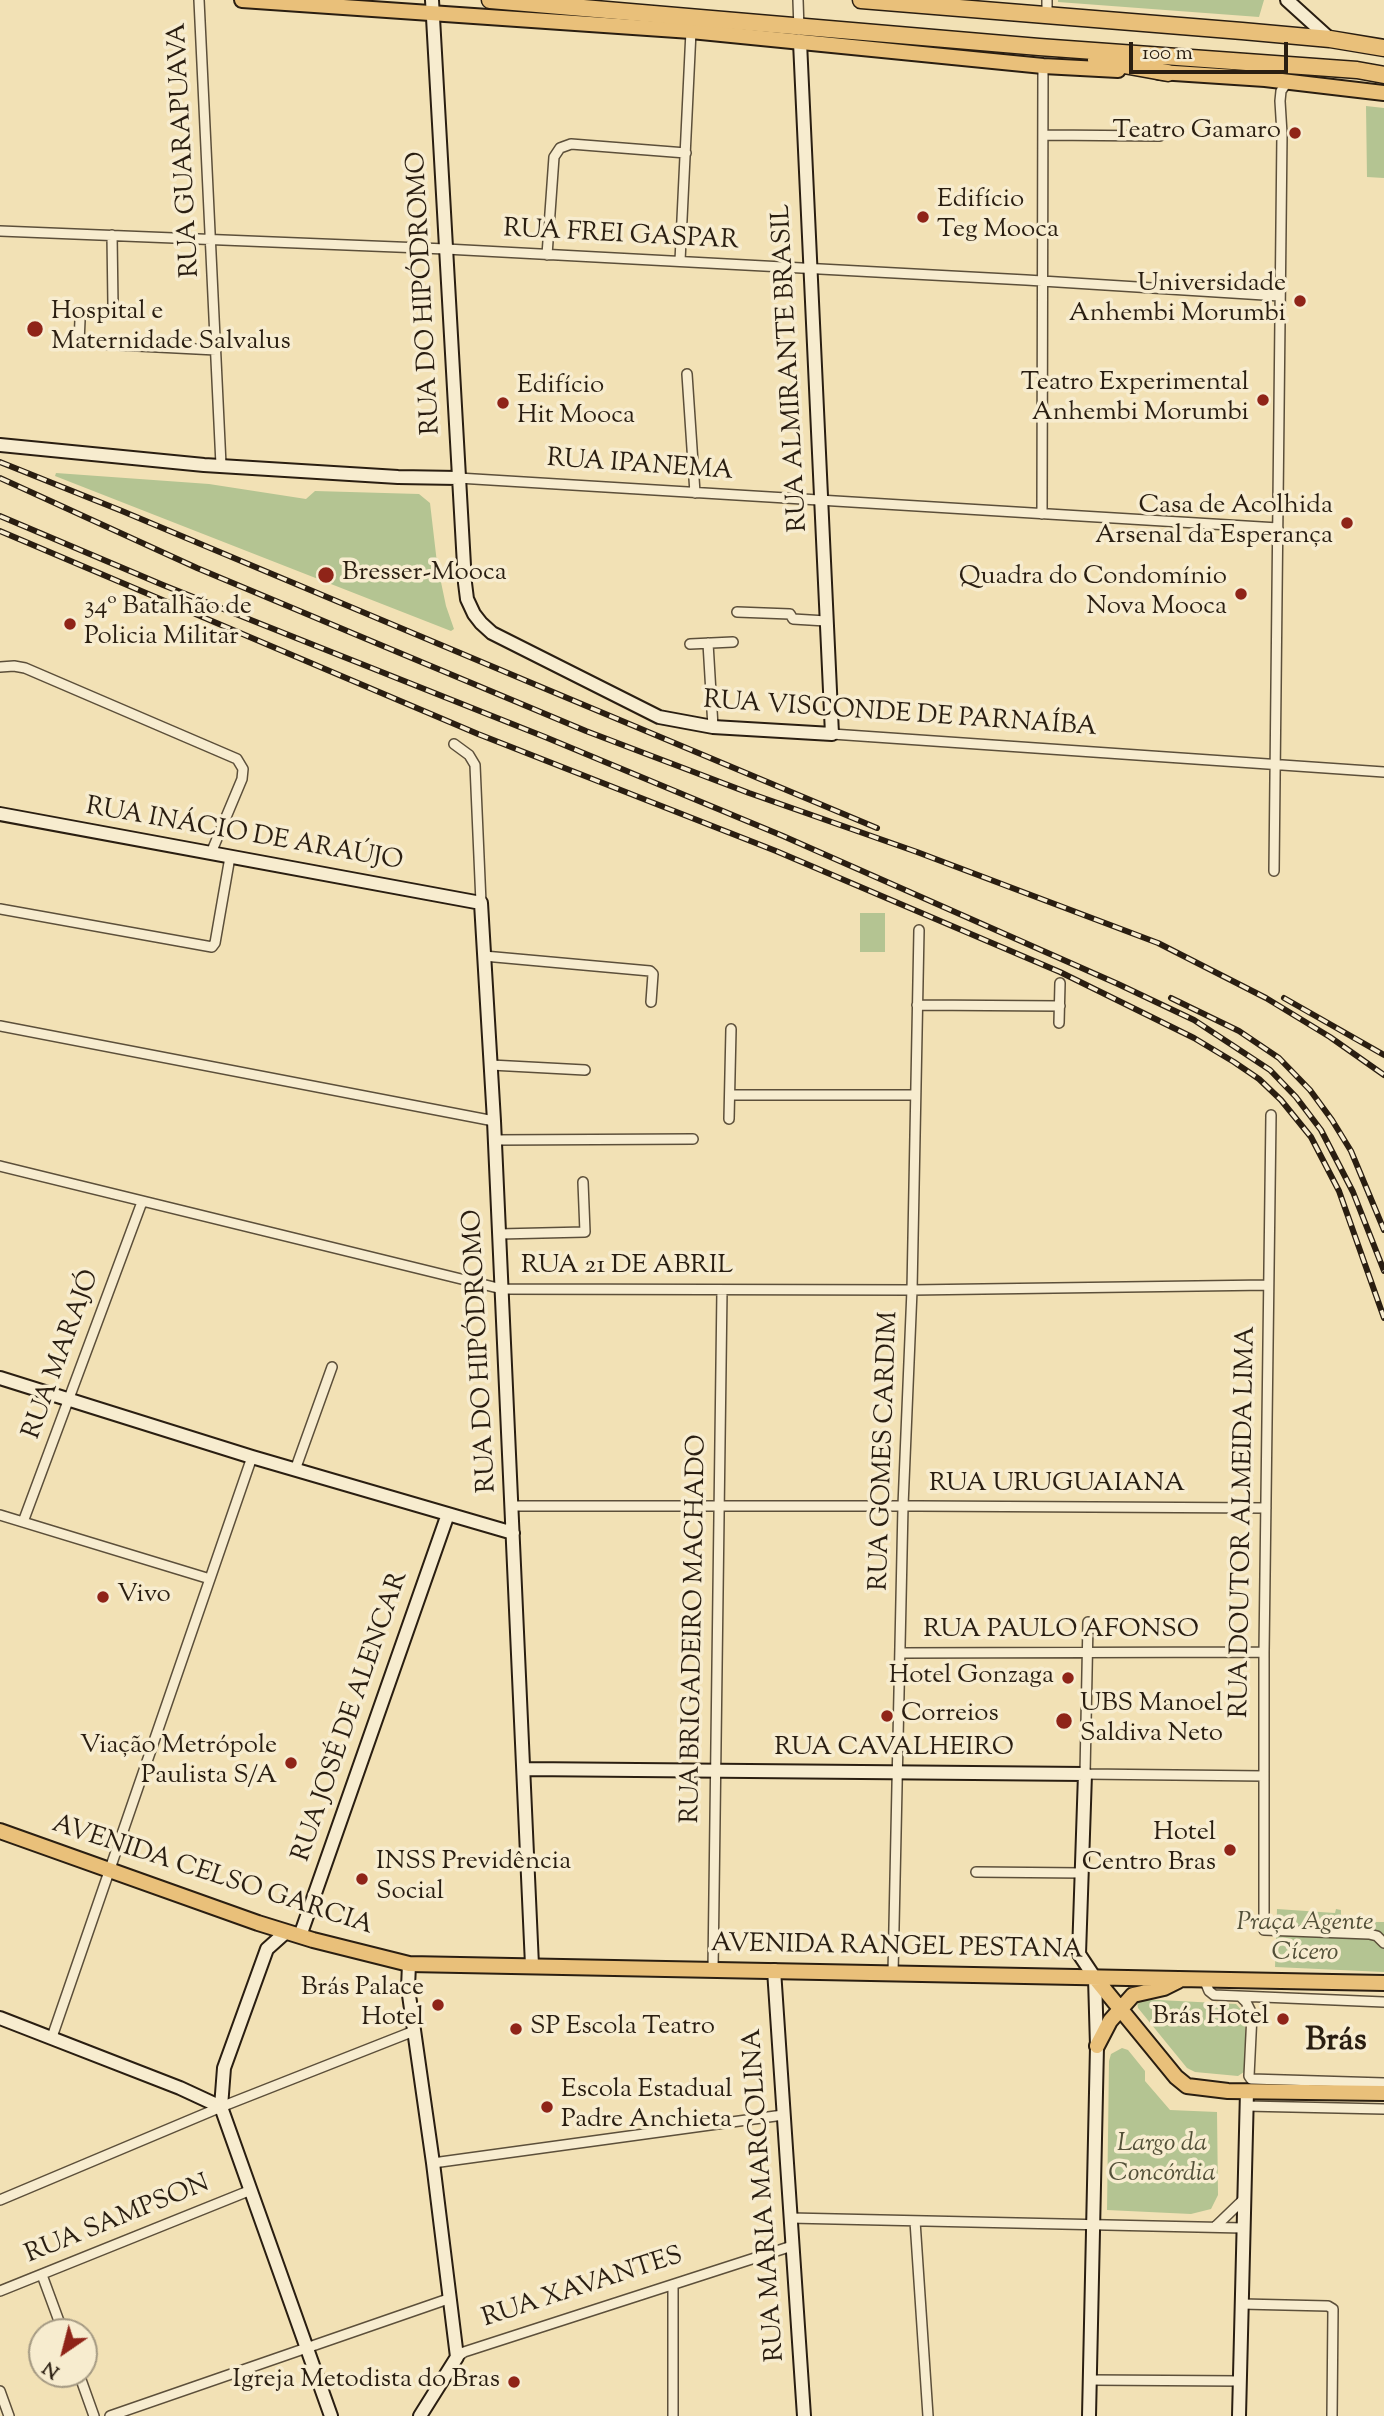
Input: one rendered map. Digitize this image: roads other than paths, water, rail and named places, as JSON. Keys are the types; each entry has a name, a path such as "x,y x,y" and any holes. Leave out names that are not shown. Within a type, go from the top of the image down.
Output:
{"highway":[{"path":"490,0 1039,47 1357,70 1384,75"},
{"path":"862,0 1047,8 1330,39 1384,48"},
{"path":"1039,47 1077,57 1168,73"}],"main road":[{"path":"242,0 433,6 1043,66 1288,81 1384,93"},
{"name":"AVENIDA CELSO GARCIA","path":"0,1831 262,1924 409,1964"},
{"name":"AVENIDA RANGEL PESTANA","path":"409,1964 1384,1983"},
{"path":"1095,1978 1183,2083 1210,2090 1249,2085 1265,2092 1384,2093"},
{"path":"1097,2046 1120,2008 1133,1995 1164,1988 1182,1979"}],"street":[{"name":"RUA GUARAPUAVA","path":"199,0 221,465"},
{"name":"RUA ALMIRANTE BRASIL","path":"798,0 832,734"},
{"path":"1287,0 1330,39"},
{"name":"RUA DO HIPÓDROMO","path":"433,6 465,583"},
{"path":"680,261 691,31"},
{"path":"1042,514 1043,66"},
{"path":"1274,871 1282,134 1280,96 1288,81"},
{"path":"1044,135 1160,136"},
{"path":"547,255 554,158 560,148 571,144 686,153"},
{"name":"RUA FREI GASPAR","path":"0,231 446,248 1280,296"},
{"path":"112,235 113,305"},
{"path":"80,320 79,343 216,350"},
{"path":"687,374 695,493"},
{"name":"RUA IPANEMA","path":"0,445 221,465 398,477 458,478 1278,528"},
{"name":"RUA VISCONDE DE PARNAÍBA","path":"465,583 467,599 474,614 492,633 659,717 713,727 1384,772"},
{"path":"737,611 789,614 793,619 826,621"},
{"path":"690,644 733,642"},
{"path":"708,643 713,727"},
{"path":"0,667 25,668 230,754 236,759 243,769 242,779 211,853"},
{"name":"RUA DO HIPÓDROMO","path":"454,744 469,755 475,765 525,1769 532,1965"},
{"name":"RUA INÁCIO DE ARAÚJO","path":"0,814 481,903"},
{"path":"0,909 212,947 215,943 230,857"},
{"name":"RUA GOMES CARDIM","path":"893,1973 919,930"},
{"path":"484,956 650,971 653,974 651,1002"},
{"path":"1059,1023 1060,983"},
{"path":"917,1005 1060,1006"},
{"path":"0,1026 494,1121"},
{"path":"729,1119 731,1029"},
{"path":"491,1066 585,1070"},
{"path":"730,1094 915,1095"},
{"name":"RUA DOUTOR ALMEIDA LIMA","path":"1271,1115 1264,1652 1264,1930 1369,1934 1377,1936 1384,1943"},
{"path":"495,1140 693,1139"},
{"name":"RUA 21 DE ABRIL","path":"0,1166 502,1289 912,1290 1268,1285"},
{"path":"499,1234 585,1232 583,1182"},
{"name":"RUA MARAJÓ","path":"23,1522 142,1202"},
{"name":"RUA BRIGADEIRO MACHADO","path":"713,1969 722,1290"},
{"path":"295,1470 332,1367"},
{"path":"0,1378 252,1457 513,1534"},
{"path":"52,2037 252,1457"},
{"name":"RUA URUGUAIANA","path":"512,1506 1266,1508"},
{"name":"RUA JOSÉ DE ALENCAR","path":"293,1934 447,1514"},
{"path":"0,1515 210,1579"},
{"path":"1088,1622 1079,1954 1095,1978 1097,2046 1089,2416"},
{"name":"RUA PAULO AFONSO","path":"901,1653 1264,1652"},
{"name":"RUA CAVALHEIRO","path":"525,1769 1264,1776"},
{"path":"976,1872 1082,1873"},
{"path":"262,1924 267,1949 224,2068 221,2107 331,2416"},
{"path":"267,1949 293,1934"},
{"path":"409,1964 408,1988 457,2357"},
{"name":"RUA MARIA MARCOLINA","path":"774,1970 804,2416"},
{"path":"1204,1979 1209,1991 1214,1994 1384,2002"},
{"path":"1239,2416 1246,2106 1252,2014 1241,1997"},
{"path":"0,2018 221,2107"},
{"path":"0,2200 221,2107 414,2031"},
{"path":"1249,2085 1384,2082"},
{"path":"1246,2106 1384,2109"},
{"path":"433,2163 783,2115"},
{"name":"RUA SAMPSON","path":"0,2291 251,2190"},
{"path":"1216,2226 1244,2199"},
{"path":"790,2218 1243,2228"},
{"path":"915,2221 928,2416"},
{"name":"RUA XAVANTES","path":"420,2416 457,2357 464,2352 792,2246"},
{"path":"42,2275 58,2318"},
{"path":"673,2285 673,2416"},
{"path":"110,2416 448,2299"},
{"path":"1242,2304 1328,2306 1333,2309 1332,2416"},
{"path":"1090,2380 1240,2381"},
{"path":"84,2388 94,2416"},
{"path":"0,2391 9,2416"}],"railway":[{"path":"0,462 877,828"},
{"path":"0,478 197,568 586,731 1158,943 1266,998 1330,1037 1384,1075"},
{"path":"0,516 163,585 545,737 783,836 1194,1020 1270,1070 1296,1097 1321,1130 1353,1192 1384,1271"},
{"path":"0,531 478,734 776,851 1060,972 1194,1038 1259,1079 1281,1100 1311,1137 1339,1191 1384,1318"},
{"path":"1171,998 1239,1031 1279,1058 1310,1090 1351,1151 1384,1230"},
{"path":"1284,998 1384,1055"}],"place":[{"name":"Teatro Gamaro","path":"1295,133"},
{"name":"Edifício Teg Mooca","path":"923,217"},
{"name":"Universidade Anhembi Morumbi","path":"1300,301"},
{"name":"Hospital e Maternidade Salvalus","path":"35,329"},
{"name":"Teatro Experimental Anhembi Morumbi","path":"1263,400"},
{"name":"Edifício Hit Mooca","path":"503,403"},
{"name":"Casa de Acolhida Arsenal da Esperança","path":"1347,523"},
{"name":"Bresser-Mooca","path":"326,575"},
{"name":"Quadra do Condomínio Nova Mooca","path":"1241,594"},
{"name":"34º Batalhão de Policia Militar","path":"70,624"},
{"name":"Vivo","path":"103,1597"},
{"name":"Hotel Gonzaga","path":"1068,1678"},
{"name":"Correios","path":"887,1716"},
{"name":"UBS Manoel Saldiva Neto","path":"1064,1721"},
{"name":"Viação Metrópole Paulista S/A","path":"291,1763"},
{"name":"Hotel Centro Bras","path":"1230,1850"},
{"name":"INSS Previdência Social","path":"362,1879"},
{"name":"Brás Palace Hotel","path":"438,2005"},
{"name":"Brás Hotel","path":"1283,2019"},
{"name":"SP Escola Teatro","path":"516,2029"},
{"name":"Escola Estadual Padre Anchieta","path":"547,2107"},
{"name":"Igreja Metodista do Bras","path":"514,2382"}],"district":[{"name":"Brás","path":"1336,2043"}],"park label":[{"name":"Praça Agente Cícero","path":"1305,1940"},
{"name":"Largo da Concórdia","path":"1162,2161"}]}
